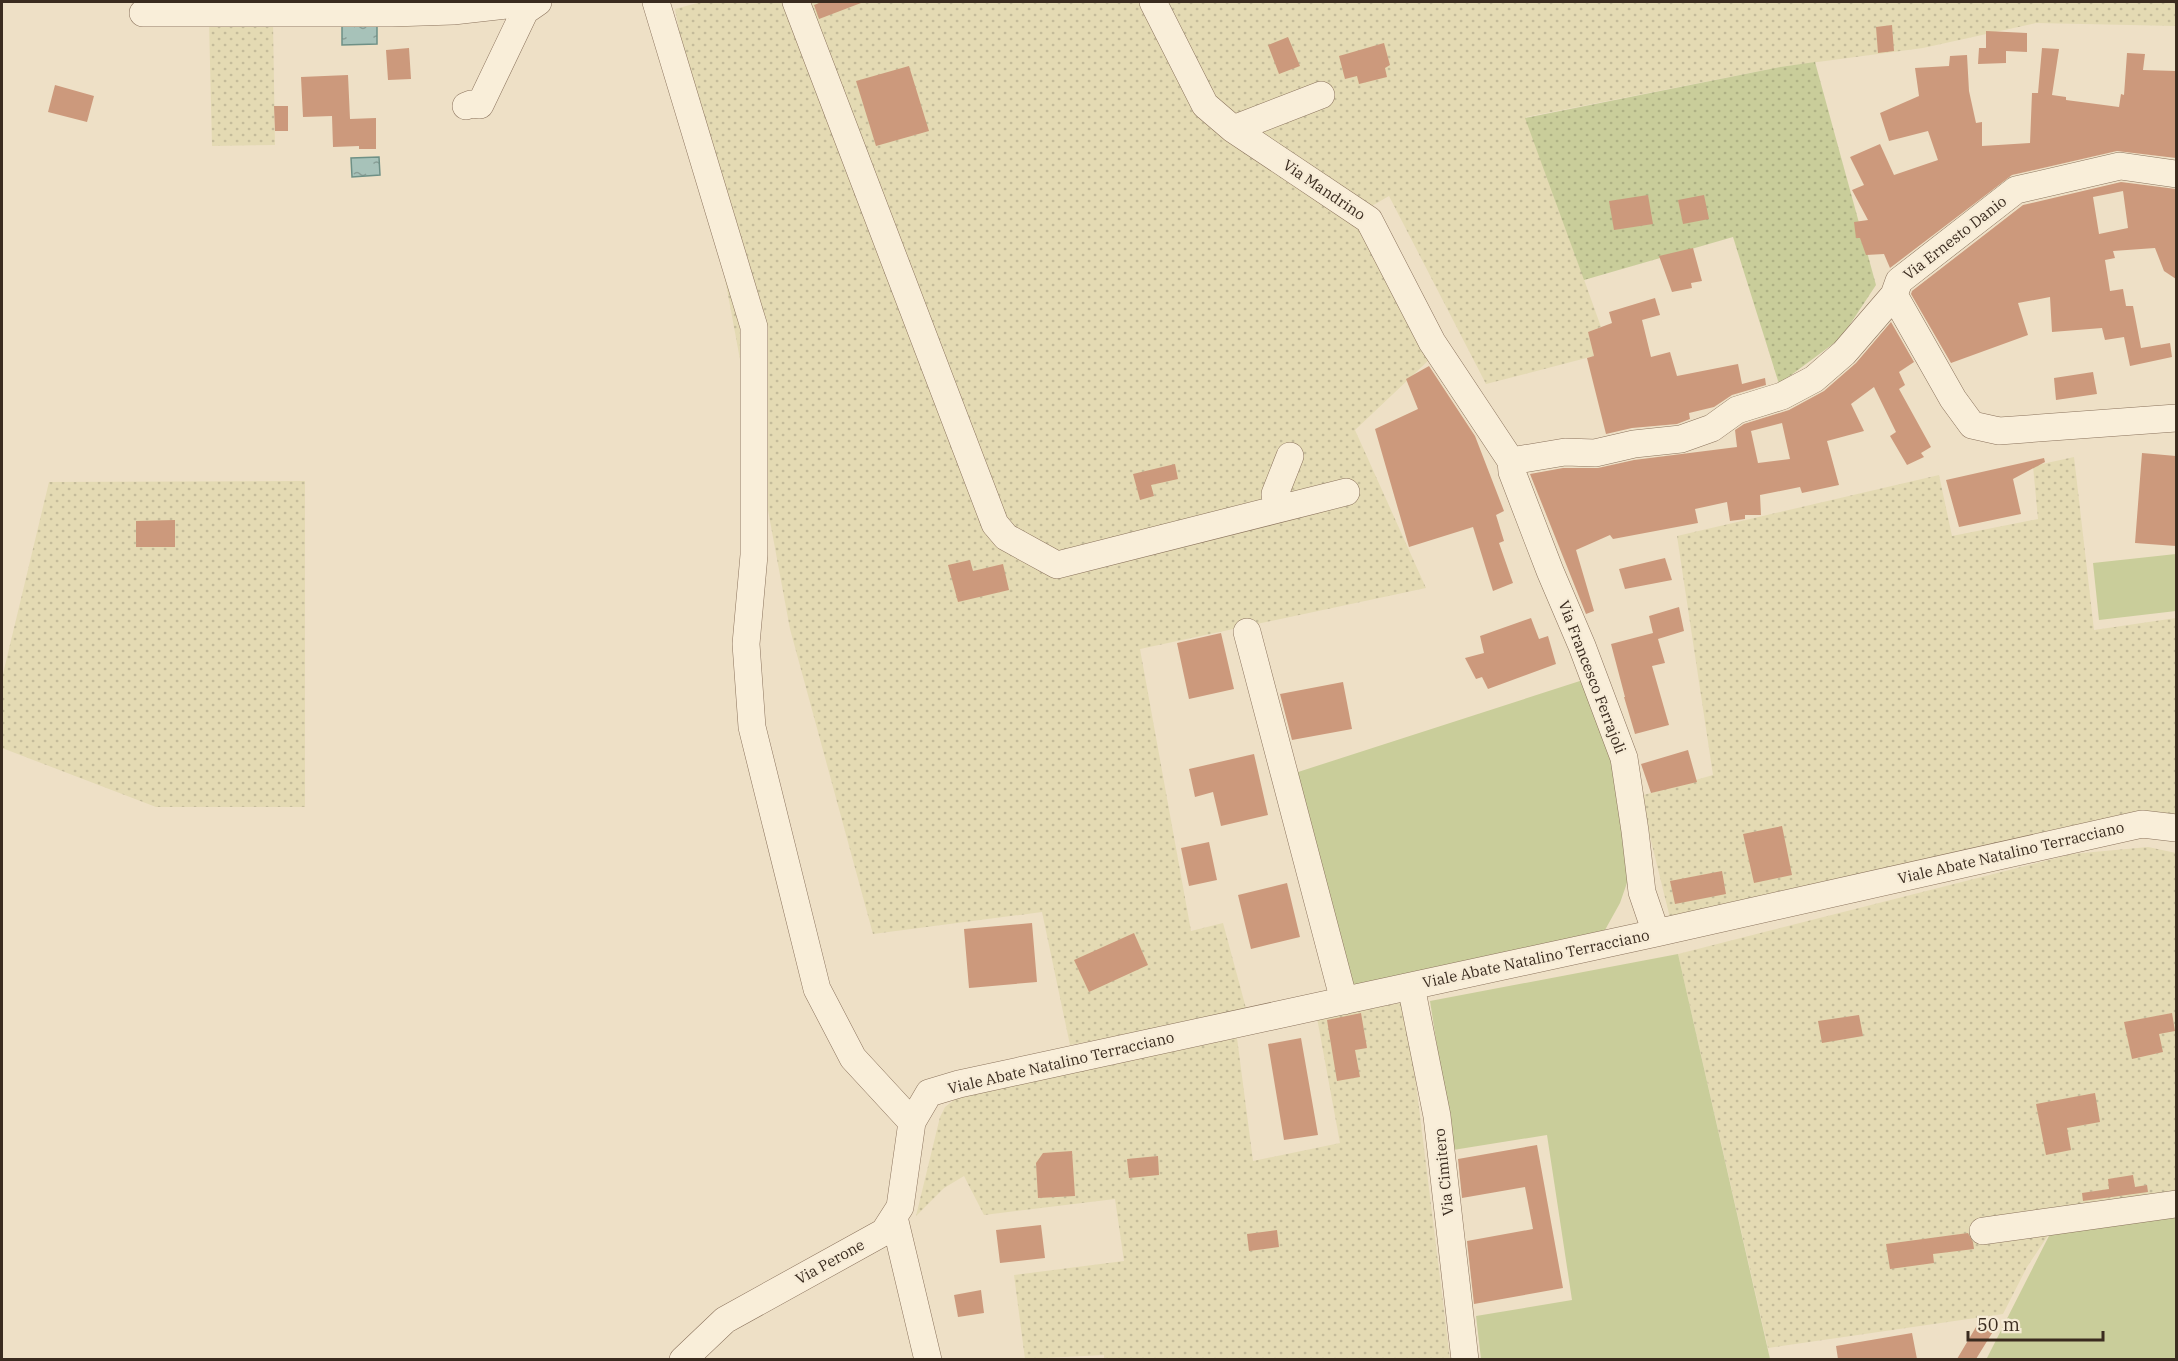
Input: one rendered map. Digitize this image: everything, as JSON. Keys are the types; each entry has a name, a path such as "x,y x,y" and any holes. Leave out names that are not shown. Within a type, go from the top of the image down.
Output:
{"street":[{"path":"143,12 392,13 453,11 536,2"},
{"path":"466,106 480,105 525,11 536,2"},
{"path":"656,2 754,327 754,555 746,644 752,728 817,989 853,1058 912,1122"},
{"path":"796,2 995,524 1006,537 1057,565 1346,492"},
{"name":"Via Mandrino","path":"1153,2 1204,105 1233,129 1369,220 1432,342 1511,461"},
{"path":"1233,129 1321,95"},
{"name":"Via Ernesto Danio","path":"1511,461 1565,452 1595,453 1634,444 1681,439 1712,428 1737,410 1782,396 1814,379 1844,353 1894,295 1899,281 2016,190 2120,166 2176,174"},
{"path":"1894,295 1953,399 1972,425 1999,431 2176,417"},
{"path":"1277,509 1275,494 1290,456"},
{"name":"Via Francesco Ferrajoli","path":"1511,461 1512,472 1550,572 1582,646 1624,758 1642,892 1656,933"},
{"path":"1247,632 1344,1001"},
{"name":"Viale Abate Natalino Terracciano","path":"912,1122 929,1094 959,1084 1656,933 2142,824 2176,828"},
{"name":"Via Cimitero","path":"1411,986 1437,1116 1465,1359"},
{"name":"Via Perone","path":"683,1359 725,1320 884,1232 900,1207 912,1122"},
{"path":"1983,1231 2176,1204"},
{"path":"894,1217 928,1359"}],"shaded area":[{"path":"701,2 2176,2 2176,26 2036,23 1923,48 1780,67 1526,117 1601,327 1588,332 1594,356 1486,384 1389,196 1363,211 1430,359 1355,430 1426,588 1140,649 1191,931 1223,923 1247,1012 1070,1045 1042,912 873,934 790,629 675,9"},
{"path":"273,21 275,145 212,146 209,22"},
{"path":"2074,457 2094,630 2176,618 2176,819 1670,918 1640,796 1713,775 1677,536 1939,475 1952,536 2038,519 2033,466"},
{"path":"305,481 305,807 156,807 2,748 2,678 49,482"},
{"path":"2148,847 2176,853 2176,1208 2053,1228 2027,1267 2003,1314 1768,1348 1678,954 2072,854"},
{"path":"1406,1002 1450,1359 1104,1360 1104,1355 1025,1359 1014,1275 1124,1261 1115,1199 984,1215 964,1176 944,1188 916,1216 940,1117 945,1107 963,1095 1237,1038 1253,1161 1340,1143 1317,1018"}],"green space":[{"path":"1815,62 1876,285 1841,338 1779,384 1733,237 1584,280 1525,118"},
{"path":"2176,554 2176,611 2099,620 2093,563"},
{"path":"1583,680 1618,759 1629,877 1620,903 1605,930 1598,938 1350,989 1295,773"},
{"path":"1678,954 1770,1359 1481,1359 1476,1316 1572,1300 1547,1135 1453,1150 1430,1001"},
{"path":"2176,1208 2176,1359 1986,1360 2053,1228"}],"water":[{"path":"342,26 377,26 377,44 342,45"},
{"path":"379,157 380,175 352,177 351,158"}],"building":[{"path":"822,2 861,3 819,19 814,5"},
{"path":"1892,25 1894,51 1878,53 1876,27"},
{"path":"1986,31 2027,33 2027,52 2006,51 2006,63 1978,64 1979,48 1986,48"},
{"path":"1288,37 1300,66 1279,74 1268,45"},
{"path":"1384,43 1390,65 1385,68 1387,77 1359,84 1357,76 1345,79 1339,56"},
{"path":"409,48 411,79 388,80 386,50"},
{"path":"2042,48 2059,49 2052,95 2066,97 2066,100 2119,107 2121,94 2124,95 2127,53 2145,54 2143,70 2176,71 2176,158 2117,151 2012,175 1890,268 1884,254 1866,255 1860,238 1856,238 1854,222 1868,220 1852,190 1864,185 1850,157 1880,144 1894,175 1938,160 1928,131 1889,141 1880,113 1919,96 1915,68 1949,66 1950,56 1967,55 1969,91 1976,123 1982,122 1982,146 2030,143 2032,93 2038,93"},
{"path":"909,66 929,131 876,146 856,81"},
{"path":"348,75 350,119 376,118 376,149 359,149 359,146 333,147 332,116 303,117 301,77"},
{"path":"55,85 94,96 87,122 48,112"},
{"path":"274,106 288,106 288,131 275,131"},
{"path":"2121,182 2176,189 2176,279 2164,271 2155,248 2113,251 2115,258 2105,260 2110,291 2123,289 2126,306 2133,306 2141,348 2170,343 2172,357 2130,366 2124,337 2105,340 2102,328 2052,332 2050,297 2018,303 2028,335 1951,363 1911,294 1912,291 2023,205","holes":["2123,191 2128,228 2099,234 2093,197"]},
{"path":"1648,195 1653,224 1614,230 1609,201"},
{"path":"1704,195 1709,219 1683,224 1678,200"},
{"path":"1693,248 1702,281 1691,283 1692,288 1672,292 1659,256"},
{"path":"1655,298 1660,315 1642,320 1651,357 1670,352 1677,376 1738,364 1742,384 1765,378 1766,385 1732,395 1714,407 1689,413 1690,419 1677,424 1632,428 1606,434 1587,358 1594,356 1588,332 1612,323 1609,312"},
{"path":"1891,322 1914,362 1899,372 1905,385 1899,389 1931,447 1921,453 1924,457 1907,465 1890,436 1896,432 1874,387 1851,404 1864,431 1827,441 1839,485 1802,493 1800,487 1760,495 1761,515 1745,515 1745,519 1730,521 1727,502 1695,509 1698,523 1613,539 1610,535 1576,550 1594,611 1586,614 1530,474 1563,468 1598,468 1634,460 1737,447 1735,430 1744,424 1789,410 1824,391 1856,363","holes":["1782,423 1790,459 1758,463 1751,431"]},
{"path":"1429,366 1475,436 1504,511 1496,515 1504,541 1499,543 1513,583 1493,591 1473,527 1409,547 1375,429 1418,409 1406,379"},
{"path":"2093,372 2097,394 2056,400 2054,378"},
{"path":"2142,453 2176,456 2176,546 2135,543"},
{"path":"2044,458 2045,462 2013,479 2021,514 1959,527 1946,480"},
{"path":"1175,464 1178,479 1151,485 1154,496 1140,500 1133,474"},
{"path":"175,520 175,547 136,547 136,521"},
{"path":"1665,558 1672,580 1625,589 1619,569"},
{"path":"970,560 973,571 1003,564 1009,590 958,602 948,565"},
{"path":"1679,607 1684,631 1658,639 1665,663 1652,666 1669,725 1635,734 1611,644 1653,633 1649,616"},
{"path":"1531,618 1539,639 1548,636 1556,664 1488,689 1482,677 1476,679 1465,658 1484,653 1480,636"},
{"path":"1221,633 1234,689 1189,699 1177,643"},
{"path":"1343,682 1352,729 1292,740 1280,694"},
{"path":"1688,750 1697,782 1651,793 1641,764"},
{"path":"1254,754 1268,815 1221,826 1213,792 1195,797 1189,769"},
{"path":"1782,826 1792,875 1754,883 1743,834"},
{"path":"1209,842 1217,880 1189,886 1181,848"},
{"path":"1722,871 1726,894 1675,904 1670,881"},
{"path":"1287,883 1300,937 1251,949 1238,895"},
{"path":"1032,923 1037,982 969,988 964,929"},
{"path":"1134,933 1148,965 1089,992 1074,960"},
{"path":"1361,1013 1367,1048 1355,1050 1360,1077 1337,1081 1327,1020"},
{"path":"2172,1013 2175,1031 2159,1034 2163,1052 2132,1059 2124,1022"},
{"path":"1859,1015 1863,1036 1822,1043 1818,1021"},
{"path":"1301,1038 1318,1135 1284,1140 1268,1044"},
{"path":"2095,1093 2100,1122 2067,1128 2071,1150 2046,1155 2036,1104"},
{"path":"1537,1145 1563,1288 1474,1304 1467,1241 1533,1229 1525,1187 1462,1198 1458,1159"},
{"path":"1072,1151 1075,1196 1038,1198 1036,1163 1043,1153"},
{"path":"1158,1156 1159,1175 1129,1178 1127,1159"},
{"path":"2133,1175 2135,1187 2147,1185 2148,1192 2083,1201 2082,1193 2109,1189 2108,1179"},
{"path":"1041,1225 1045,1258 1000,1263 996,1230"},
{"path":"1277,1230 1279,1247 1249,1251 1247,1234"},
{"path":"1968,1233 1974,1249 1933,1254 1934,1263 1890,1269 1886,1244"},
{"path":"981,1290 984,1313 958,1317 954,1295"},
{"path":"1979,1322 1994,1330 1976,1359 1957,1359"},
{"path":"1912,1333 1917,1359 1838,1359 1836,1346"}]}
